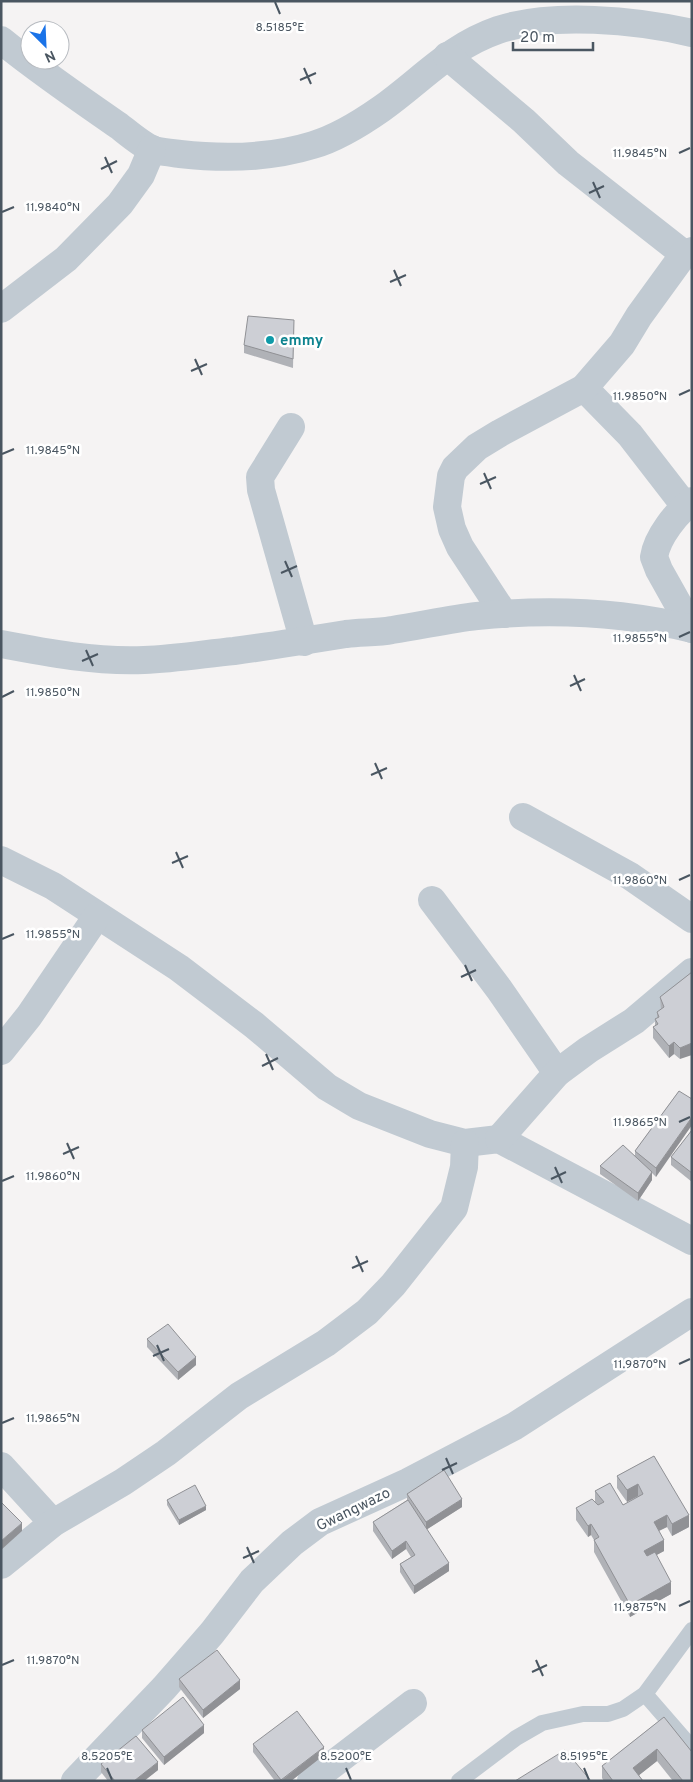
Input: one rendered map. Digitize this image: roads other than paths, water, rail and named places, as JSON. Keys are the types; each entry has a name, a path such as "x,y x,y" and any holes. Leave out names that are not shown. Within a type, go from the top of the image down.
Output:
{"street":[{"path":"1,40 55,82 152,149 204,157 233,158 276,153 314,145 348,129 407,90 447,56 467,43 499,30 540,21 573,20 627,23 692,33"},
{"path":"447,56 524,121 568,163 688,253 639,316 622,344 584,388 477,447 455,468 451,476 447,507 452,529 460,547 504,614"},
{"path":"1,309 66,259 97,229 120,204 141,175 152,149"},
{"path":"584,388 630,435 688,503 675,517 664,534 654,557 659,570 692,629"},
{"path":"291,427 260,477 304,642"},
{"path":"1,644 103,660 144,660 304,642 476,616 504,614 574,613 618,616 662,621 692,629"},
{"path":"523,816 630,876 692,919"},
{"path":"1,860 53,886 178,968 254,1025 327,1087 359,1106 430,1134 464,1143 499,1139 692,1241"},
{"path":"432,900 499,989 557,1074"},
{"path":"1,1051 29,1016 97,916"},
{"path":"499,1139 557,1074 588,1050 634,1021 692,972"},
{"path":"1,1565 53,1523 166,1454 239,1396 326,1343 367,1312 423,1249 454,1208 464,1167 464,1143"},
{"name":"Gwangwazo","path":"75,1781 176,1674 212,1633 252,1580 292,1543 320,1522 433,1470 515,1426 692,1312"},
{"path":"1,1466 53,1523"},
{"path":"310,1781 413,1703"}],"lane":[{"path":"459,1781 516,1738 542,1724 583,1714 608,1714 623,1710 645,1694 692,1630"},
{"path":"645,1694 692,1748"}],"place":[{"name":"emmy","path":"270,340"}]}
